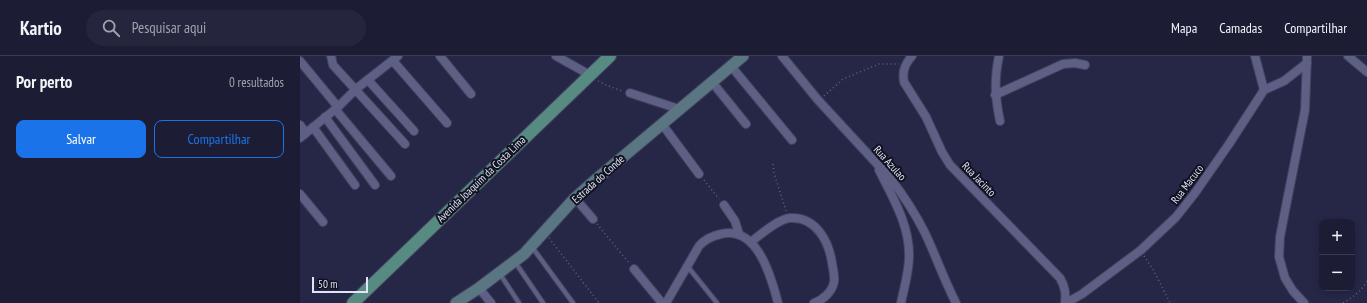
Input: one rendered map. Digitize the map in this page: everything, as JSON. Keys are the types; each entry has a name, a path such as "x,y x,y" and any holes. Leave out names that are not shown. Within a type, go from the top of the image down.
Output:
{"main road":[{"name":"Avenida Joaquim da Costa Lima","path":"353,303 610,56"}],"street":[{"path":"331,56 334,65 405,144"},
{"path":"440,56 471,94"},
{"path":"556,56 590,75"},
{"name":"Estrada do Conde","path":"456,303 515,262 532,247 575,198 743,56"},
{"name":"Rua Azulao","path":"782,56 818,100 890,178 912,208 925,233 948,288 956,303"},
{"path":"905,64 912,56"},
{"path":"999,56 996,72 995,95 1000,121"},
{"path":"1255,56 1264,90 1284,81 1307,60"},
{"path":"1348,56 1367,72"},
{"path":"306,133 356,89 395,58 447,123"},
{"path":"1304,303 1293,291 1285,278 1279,257 1280,237 1305,110 1307,60"},
{"path":"300,61 391,176"},
{"path":"995,95 1064,64 1075,63 1085,65"},
{"name":"Rua Jacinto","path":"905,64 902,76 904,82 926,117 942,152 950,165 1060,278 1066,293 1066,303"},
{"path":"731,66 792,140"},
{"path":"368,80 414,131"},
{"path":"712,82 746,124"},
{"name":"Rua Macuco","path":"1066,303 1082,294 1141,250 1176,216 1195,193 1264,90"},
{"path":"630,93 679,109"},
{"path":"325,117 375,185"},
{"path":"662,124 699,174"},
{"path":"300,125 355,185"},
{"path":"876,164 902,218 907,235 909,257 901,303"},
{"path":"300,194 323,222"},
{"path":"575,198 593,219"},
{"path":"724,205 735,221 740,234"},
{"path":"751,242 762,233 788,218 798,218 817,228 825,239 830,251 834,282 826,297 814,303"},
{"path":"666,303 688,267 694,254 704,241 714,235 727,232 740,234 751,242 769,272 778,303"},
{"path":"634,269 662,303"},
{"path":"479,288 491,303"}],"lane":[{"path":"532,247 572,303"},
{"path":"515,262 543,303"},
{"path":"688,267 717,303"},
{"path":"499,274 520,303"}],"path":[{"path":"818,100 843,79 879,64 905,64"},
{"path":"590,75 606,85 630,93"},
{"path":"773,164 774,173 788,218"},
{"path":"699,174 724,205"},
{"path":"593,219 634,269"},
{"path":"544,232 600,303"},
{"path":"1141,250 1154,271 1170,303"},
{"path":"1343,303 1355,296 1363,288 1367,281"}]}
